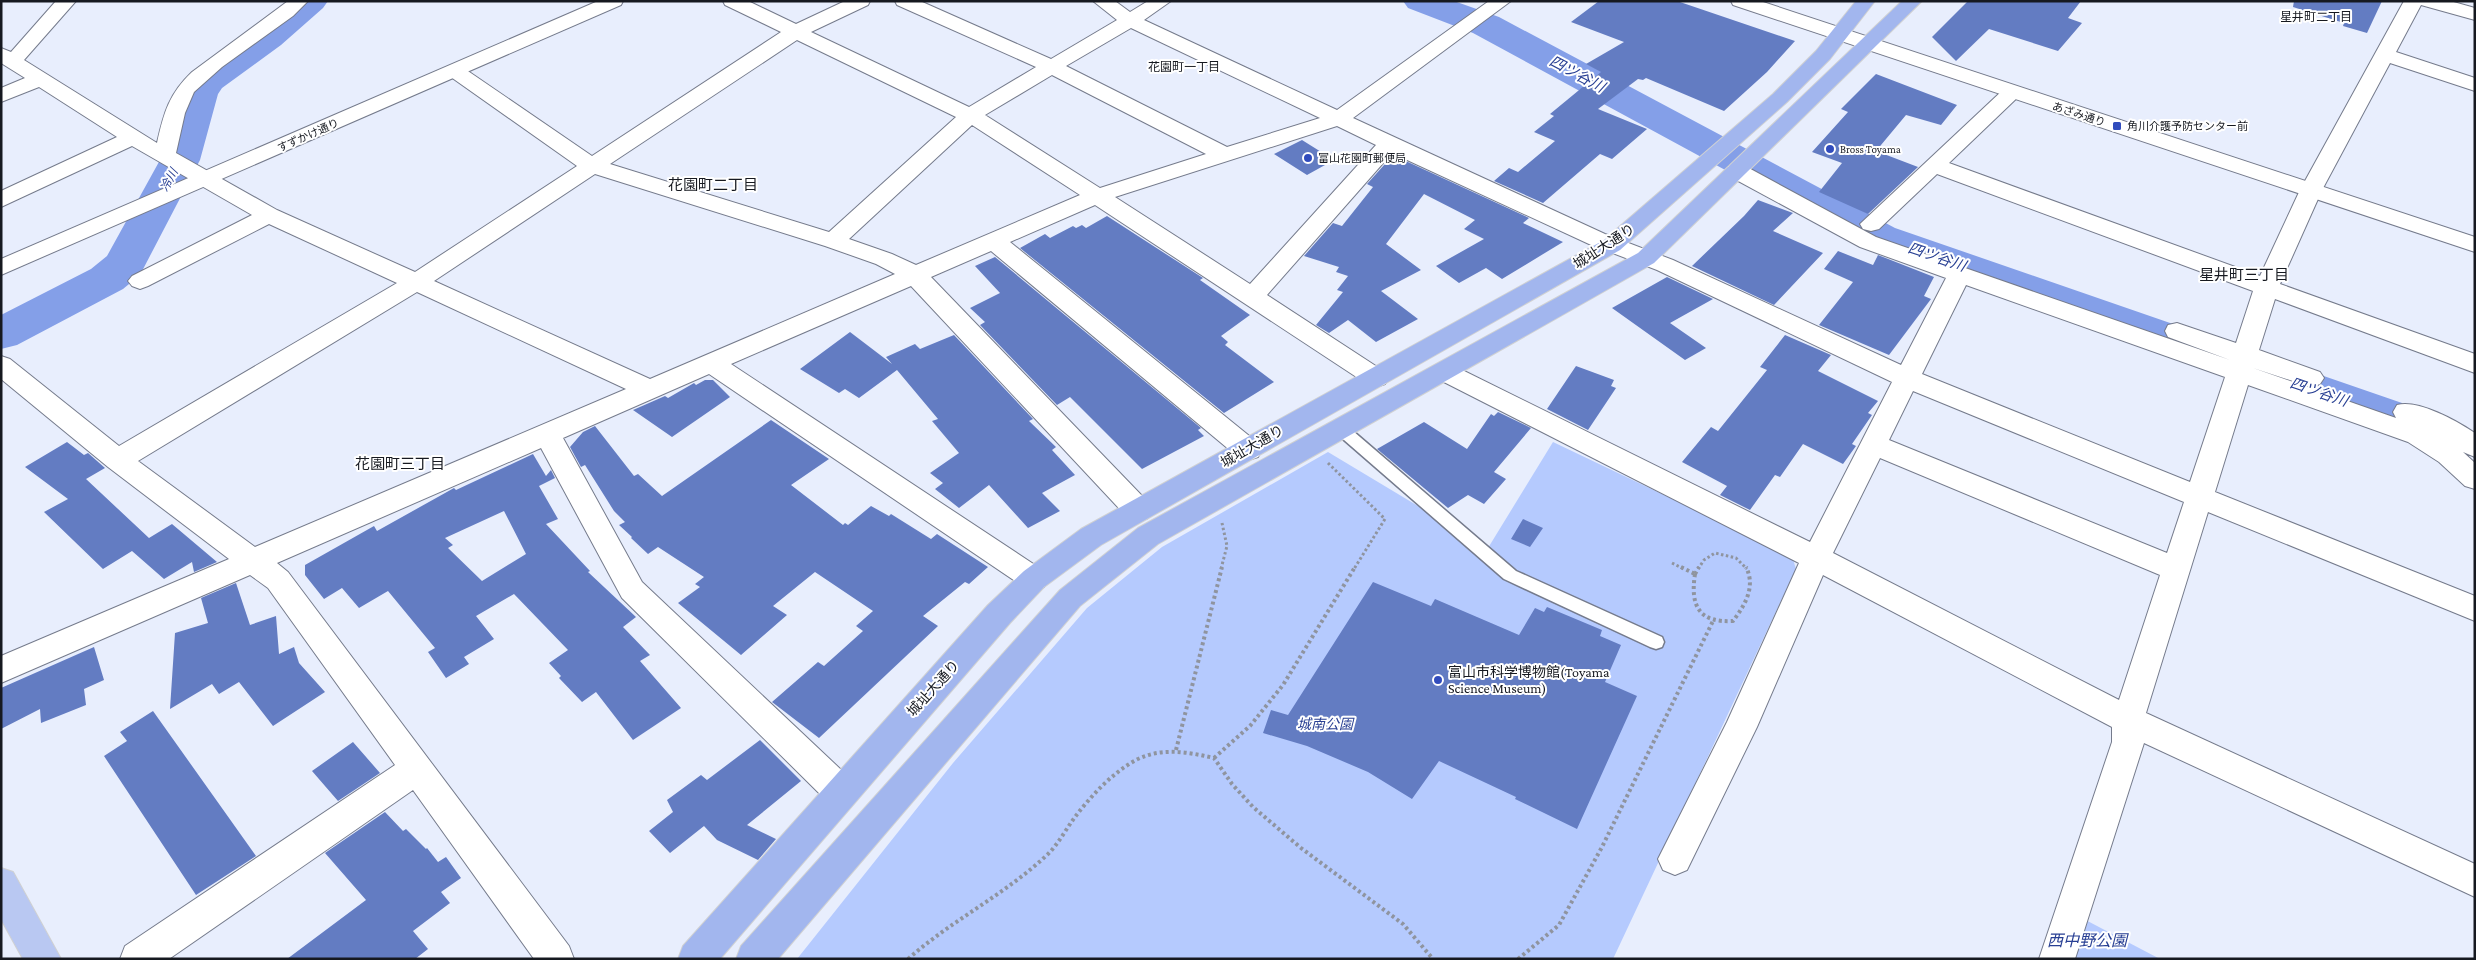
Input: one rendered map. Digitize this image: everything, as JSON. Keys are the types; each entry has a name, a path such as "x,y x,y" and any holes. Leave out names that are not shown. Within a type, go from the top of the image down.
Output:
{"highway":[{"name":"城址大通り","path":"696,959 999,614 1034,579 1091,537 1248,450 1300,418 1376,378 1612,245 1736,161 1792,86 1822,55 1866,1"},
{"name":"城址大通り","path":"754,959 1070,598 1148,536 1445,372 1646,258 1736,161 1869,44 1913,1"}],"main road":[{"path":"1,884 43,959"}],"street":[{"path":"67,1 7,57 133,138 269,215 648,388"},
{"path":"165,155 180,98 194,78 259,34 299,1"},
{"name":"すずかけ通り","path":"1,268 614,1"},
{"path":"732,1 988,124 1376,378"},
{"path":"118,460 415,283 795,32 861,1"},
{"path":"904,1 1052,67 1225,155"},
{"path":"1102,1 1130,20 1388,143 1612,245 1646,258 1907,378 2475,609"},
{"path":"833,241 969,116 1162,1"},
{"path":"1,670 547,434 648,388 711,363 1097,196 1338,119 1502,1"},
{"name":"あざみ通り","path":"1740,1 2011,93 2475,245"},
{"path":"2057,959 2128,742 2128,720 2266,288 2311,190 2414,1"},
{"path":"2428,1 2475,14"},
{"path":"2384,54 2475,85"},
{"path":"455,71 592,166 833,241 884,259 914,274 1138,510"},
{"path":"1,96 41,79"},
{"path":"1871,224 2011,93"},
{"path":"1,200 133,138"},
{"path":"1252,297 1388,143"},
{"path":"1736,161 1892,234 2242,364 2417,435 2449,454 2475,479"},
{"path":"1736,161 1868,242 1959,275 2448,428 2474,445"},
{"path":"1934,166 2475,364"},
{"path":"140,280 269,215"},
{"path":"993,240 1248,450"},
{"path":"1675,859 1740,727 1816,558 1959,275"},
{"path":"711,363 1034,579"},
{"path":"1,365 118,460 278,580 415,770 556,959"},
{"path":"1445,372 1816,558 2128,720 2475,881"},
{"path":"547,434 632,590 841,792"},
{"path":"1874,445 2176,569"},
{"path":"138,959 415,770"}],"lane":[{"path":"1341,429 1510,575 1656,642"}],"path":[{"path":"1214,758 1250,726 1283,685 1384,519 1323,458"},
{"path":"1176,750 1227,546 1220,514"},
{"path":"1715,553 1737,557 1750,571 1751,591 1744,607 1733,621 1713,622 1701,613 1692,587 1695,574 1704,560 1715,553"},
{"path":"1672,563 1695,574"},
{"path":"1518,959 1560,925 1602,846 1713,622"},
{"path":"908,959 952,922 1009,885 1047,854 1067,834 1078,813 1094,795 1136,760 1165,751 1185,750 1214,758 1227,780 1272,824 1404,925 1432,959"}],"green space":[{"name":"城南公園","path":"1553,442 1792,556 1796,569 1613,959 797,959 953,763 1087,608 1162,547 1328,452 1488,548"},
{"name":"西中野公園","path":"2078,916 2160,959 2059,959"}],"building":[{"path":"1599,1 1677,1 1795,41 1767,72 1724,111 1646,78 1643,80 1638,79 1598,109 1647,129 1612,159 1600,154 1543,203 1494,181 1509,168 1518,172 1555,141 1534,132 1554,116 1550,114 1601,72 1586,64 1624,42 1571,22"},
{"path":"1968,1 2081,1 2068,18 2082,23 2058,51 1989,29 1956,61 1932,37"},
{"path":"2294,1 2382,1 2367,33 2343,26 2344,23 2293,7"},
{"path":"1876,74 1957,105 1941,125 1906,115 1876,151 1918,167 1868,214 1819,192 1842,163 1812,152 1848,112 1841,109"},
{"path":"1302,140 1334,160 1307,175 1274,154"},
{"path":"1397,157 1529,218 1523,223 1563,242 1502,279 1486,268 1459,283 1436,266 1484,239 1464,229 1475,220 1424,194 1386,244 1421,270 1381,291 1418,319 1376,342 1348,320 1329,333 1316,325 1343,292 1337,290 1348,276 1336,272 1339,267 1304,256 1333,223 1342,226 1373,187 1367,184 1385,164 1392,158"},
{"path":"1758,200 1793,213 1773,231 1823,253 1774,305 1692,266"},
{"path":"1107,216 1203,278 1200,280 1250,315 1221,336 1228,342 1225,345 1274,382 1224,413 1020,248 1045,234 1050,238 1073,226 1076,228 1082,225 1086,228"},
{"path":"1838,251 1873,265 1878,255 1934,277 1924,296 1931,299 1889,355 1819,325 1853,282 1824,269"},
{"path":"995,257 1201,428 1198,430 1204,436 1142,469 1070,397 1057,405 980,325 985,322 970,308 1000,293 975,266"},
{"path":"1667,277 1713,299 1670,323 1706,348 1685,360 1612,308"},
{"path":"850,332 892,364 886,357 915,344 920,349 954,335 1033,419 1029,421 1056,447 1052,450 1075,475 1042,493 1060,511 1028,528 989,485 959,508 935,489 943,483 930,473 959,453 932,421 938,419 897,370 859,398 845,389 839,393 800,369"},
{"path":"1785,335 1831,355 1818,371 1878,401 1868,413 1872,415 1852,444 1856,446 1843,464 1803,444 1780,477 1775,475 1750,510 1720,495 1727,486 1682,462 1711,427 1718,431 1767,370 1760,367"},
{"path":"1576,366 1614,380 1611,386 1616,388 1588,430 1547,409"},
{"path":"705,380 713,380 730,397 672,437 633,410 665,396 668,398 694,383 696,385"},
{"path":"1498,412 1531,428 1494,472 1506,479 1484,504 1468,495 1448,508 1377,449 1424,422 1467,449 1491,414 1494,416"},
{"path":"771,420 829,459 791,485 843,525 845,523 848,525 871,506 889,516 891,514 931,539 937,534 988,567 969,584 965,582 923,616 938,626 819,738 772,702 818,662 824,666 863,631 856,626 873,611 815,572 773,606 787,615 741,655 678,603 700,587 695,584 704,577 658,547 648,554 631,538 619,525 625,522 614,511 585,465 581,467 570,447 583,432 595,426 634,476 638,474 662,496"},
{"path":"67,442 84,455 88,453 105,468 86,479 149,538 172,524 217,562 194,572 192,562 164,579 132,551 103,569 44,512 68,499 25,467"},
{"path":"533,454 546,476 551,470 555,478 539,486 558,519 546,524 590,571 588,572 636,617 623,627 650,655 640,661 681,708 633,740 596,692 582,702 559,678 561,676 549,663 568,650 514,594 476,616 494,639 464,657 469,664 446,678 428,652 435,648 388,591 359,608 342,588 324,599 305,575 305,565 374,526 377,531 454,488 456,490","holes":["504,511 526,554 482,581 448,548 453,545 445,538"]},
{"path":"1523,519 1543,528 1530,547 1511,539"},
{"path":"1373,582 1431,606 1435,599 1519,635 1535,608 1544,612 1547,607 1602,630 1600,636 1621,645 1605,682 1637,696 1577,829 1515,799 1516,797 1439,761 1412,799 1368,772 1307,746 1263,733 1271,710 1288,715"},
{"path":"236,583 250,625 276,616 279,654 294,647 299,663 325,692 273,726 239,682 219,694 212,684 170,709 175,633 208,623 201,598"},
{"path":"94,647 104,680 84,689 86,705 41,723 40,709 1,729 1,688"},
{"path":"153,711 256,856 196,895 104,756 127,741 120,732"},
{"path":"760,740 801,781 747,825 776,839 758,860 717,840 704,826 670,853 649,831 673,812 667,800 701,775 707,780"},
{"path":"353,742 380,773 338,801 312,771"},
{"path":"385,812 403,831 406,829 427,848 438,862 446,857 461,878 441,892 450,903 413,931 428,949 415,959 287,959 366,900 325,853"}],"waterway":[{"name":"冷川","path":"1,334 107,279 124,265 180,160 199,94 209,80 268,37 311,1"},
{"name":"四ツ谷川","path":"1420,1 1486,25 1880,237 2385,415"}],"place":[{"name":"角川介護予防センター前","path":"2117,126"},
{"name":"Bross Toyama","path":"1830,149"},
{"name":"富山花園町郵便局","path":"1308,158"},
{"name":"富山市科学博物館(Toyama Science Museum)","path":"1438,680"}],"district":[{"name":"星井町二丁目","path":"2316,17"},
{"name":"花園町一丁目","path":"1184,67"},
{"name":"花園町二丁目","path":"713,185"},
{"name":"星井町三丁目","path":"2244,275"},
{"name":"花園町三丁目","path":"400,464"}]}
